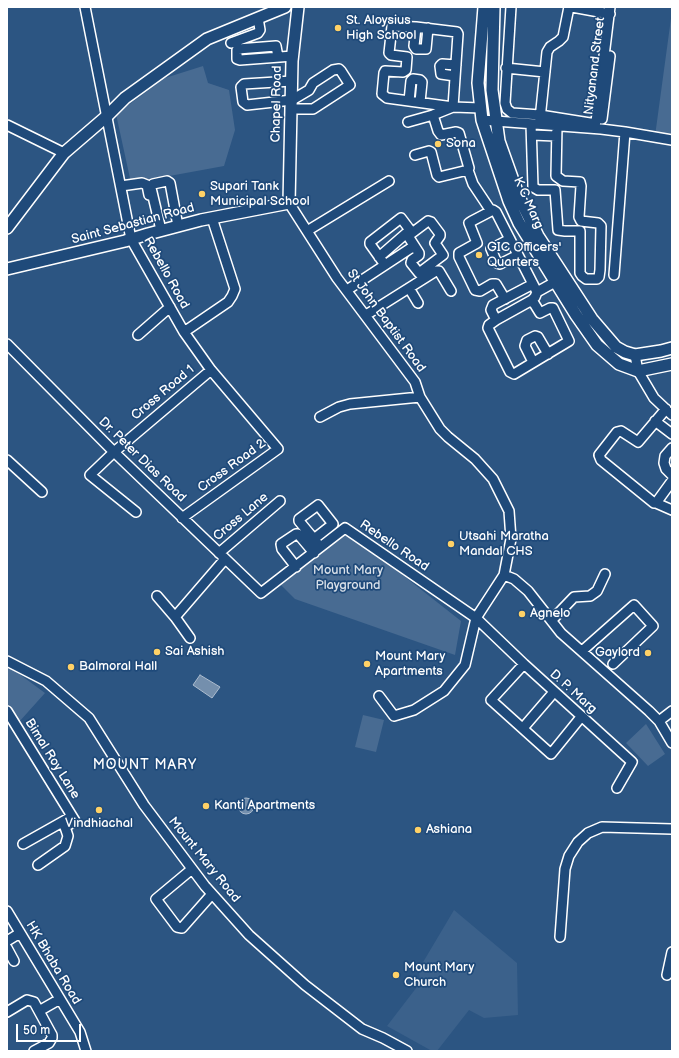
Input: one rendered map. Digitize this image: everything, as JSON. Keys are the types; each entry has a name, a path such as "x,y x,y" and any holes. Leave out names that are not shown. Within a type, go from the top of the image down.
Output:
{"main road":[{"path":"7,228 64,153 107,116 125,98 207,39 285,7"},
{"name":"Chapel Road","path":"289,203 293,56 298,7"},
{"name":"K C Marg","path":"484,7 478,83 482,120 491,150 514,199 538,236 587,322 597,344 619,364 638,371"},
{"name":"K C Marg","path":"494,7 492,90 500,141 519,223 555,282 587,322 616,347 635,355"},
{"path":"479,71 492,70"},
{"name":"Saint Sebastian Road","path":"7,269 212,218 289,203"},
{"path":"635,355 672,348"},
{"path":"638,371 672,364"}],"street":[{"name":"Rebello Road","path":"85,7 132,239 184,332 211,370 278,449"},
{"path":"510,7 505,103 507,109 512,113 540,115 590,123 596,122 604,79"},
{"path":"555,190 538,190 533,187 532,135 535,124 540,115 546,52 563,37 569,7"},
{"path":"572,7 612,9"},
{"name":"Nityanand Street","path":"601,129 604,79 612,9"},
{"path":"258,18 259,32 242,44 237,50 238,59 293,56"},
{"path":"240,25 242,44"},
{"path":"453,107 457,32 416,27 391,27 389,53 391,55 407,57 406,70 403,72 385,70 381,92 383,95 387,98 453,107 481,108"},
{"path":"416,27 414,46 416,49 426,49 428,28"},
{"path":"231,43 242,44"},
{"path":"455,76 442,75 440,73 441,65 456,66"},
{"path":"506,68 544,72"},
{"path":"291,104 309,90 313,83 333,70 339,69 350,85 313,109 291,104 245,105 243,102 241,87 244,84 292,81"},
{"path":"409,101 411,81 413,79 422,81 420,102"},
{"path":"408,122 433,115 453,107"},
{"path":"433,115 438,131 441,135 456,132 459,133 469,167 468,170 474,184 491,211 496,212 535,288 532,300 540,313 552,308 569,341 514,374 510,372 488,328 490,324 496,320 532,300"},
{"path":"482,120 601,129 672,140"},
{"path":"7,125 64,153"},
{"path":"557,126 556,176 560,180 580,182 581,186 579,217 581,221 580,272 586,279 597,279 599,277 600,270 601,226 598,223 581,221"},
{"path":"614,275 625,132"},
{"path":"532,135 556,136"},
{"path":"415,155 428,151 431,152 437,175 439,177 468,170"},
{"path":"560,180 555,190 558,230 580,231"},
{"path":"160,231 151,188 153,184 168,181 170,183 178,226"},
{"path":"308,231 389,181"},
{"path":"121,186 142,183 146,185 160,231"},
{"name":"St John Baptist Road","path":"289,203 347,290 415,382 420,397 444,433 475,459 493,479 509,511 511,539 504,575 476,618 465,665 444,691 414,710 394,716 379,696"},
{"path":"491,211 469,223 477,243 461,252 459,257 475,290 480,291 492,284 496,284 505,299"},
{"path":"184,332 228,302 235,289 212,218"},
{"path":"379,257 410,230 401,218 370,240 370,244 379,257 385,265"},
{"path":"429,221 440,234 435,243 443,256 419,273 411,263 412,260 419,255 414,246 408,238 408,235 429,221"},
{"path":"510,239 491,249 497,263 500,264 518,255"},
{"path":"347,290 414,246"},
{"path":"366,315 437,270 451,291"},
{"path":"496,320 491,309 493,305 505,299 555,282"},
{"path":"409,288 418,303"},
{"path":"138,335 170,307"},
{"path":"533,362 526,346 527,340 534,336 538,337 548,354"},
{"name":"Dr. Peter Dias Road","path":"7,344 114,452 261,593"},
{"path":"635,355 638,371 654,398 669,412 656,421 638,442 621,431 617,432 599,455 601,460 654,503 656,502 672,510"},
{"name":"Cross Road 1","path":"136,512 90,474 211,370"},
{"path":"320,417 340,407 350,404 420,397"},
{"path":"656,421 672,434"},
{"path":"672,448 665,456 664,463 666,469 672,475"},
{"name":"Cross Road 2","path":"182,518 278,449"},
{"path":"7,460 42,492"},
{"path":"656,502 672,481"},
{"name":"Cross Lane","path":"175,617 222,556 280,501"},
{"name":"Rebello Road","path":"261,593 314,547 345,528 476,618"},
{"path":"294,564 282,548 281,544 296,534 300,535 314,547"},
{"path":"552,620 574,597 590,596 597,591 605,574"},
{"path":"504,575 514,579 528,591 561,632 658,721 672,743"},
{"path":"157,596 190,638"},
{"path":"582,651 634,605 653,626 613,664"},
{"name":"D. P. Marg","path":"476,618 581,717 632,762 617,788"},
{"name":"Mount Mary Road","path":"7,661 46,681 89,718 142,803 212,894 249,935 305,985 362,1029 407,1051"},
{"path":"524,664 491,700 551,754 581,717"},
{"path":"523,728 554,692"},
{"name":"Bimal Roy Lane","path":"7,711 73,818 64,824"},
{"path":"658,721 672,711"},
{"path":"23,844 64,824 68,836 65,846 38,865"},
{"path":"560,937 565,869 569,856 578,842 588,833 602,827 672,829"},
{"path":"192,869 156,899 178,927 182,928 212,894"},
{"name":"HK Bhaba Road","path":"7,911 80,1032 86,1051"},
{"path":"7,941 20,933"},
{"path":"7,948 14,961"},
{"path":"667,975 672,952"},
{"path":"39,1011 60,999"},
{"path":"7,1012 27,1000 34,1002 52,1035 49,1044 34,1051"}],"shaded area":[{"path":"200,675 220,687 212,698 193,685"},
{"path":"243,798 249,798 254,803 252,812 249,814 243,814 238,809 238,803"},
{"path":"454,910 517,963 518,1015 484,1018 469,1010 437,1051 432,1051 387,1026 420,983 419,969"}],"green space":[{"path":"672,11 672,138 655,136"},
{"path":"203,66 208,83 229,90 235,130 224,166 131,183 116,114 165,78"},
{"name":"Mount Mary Playground","path":"348,532 461,621 455,655 295,599 281,585"},
{"path":"7,665 45,693 19,722 7,705"},
{"path":"363,715 384,720 376,752 355,747"},
{"path":"646,724 665,754 648,766 626,743"}],"place":[{"name":"St. Aloysius High School","path":"338,28"},
{"name":"Sona","path":"438,144"},
{"name":"Supari Tank Municipal School","path":"202,194"},
{"name":"GIC Officers' Quarters","path":"479,255"},
{"name":"Utsahi Maratha Mandal CHS","path":"451,544"},
{"name":"Agnelo","path":"522,614"},
{"name":"Sai Ashish","path":"157,652"},
{"name":"Gaylord","path":"648,653"},
{"name":"Mount Mary Apartments","path":"367,664"},
{"name":"Balmoral Hall","path":"71,667"},
{"name":"Kanti Apartments","path":"206,806"},
{"name":"Vindhiachal","path":"99,810"},
{"name":"Ashiana","path":"418,830"},
{"name":"Mount Mary Church","path":"396,975"}],"district":[{"name":"MOUNT MARY","path":"145,765"}]}
